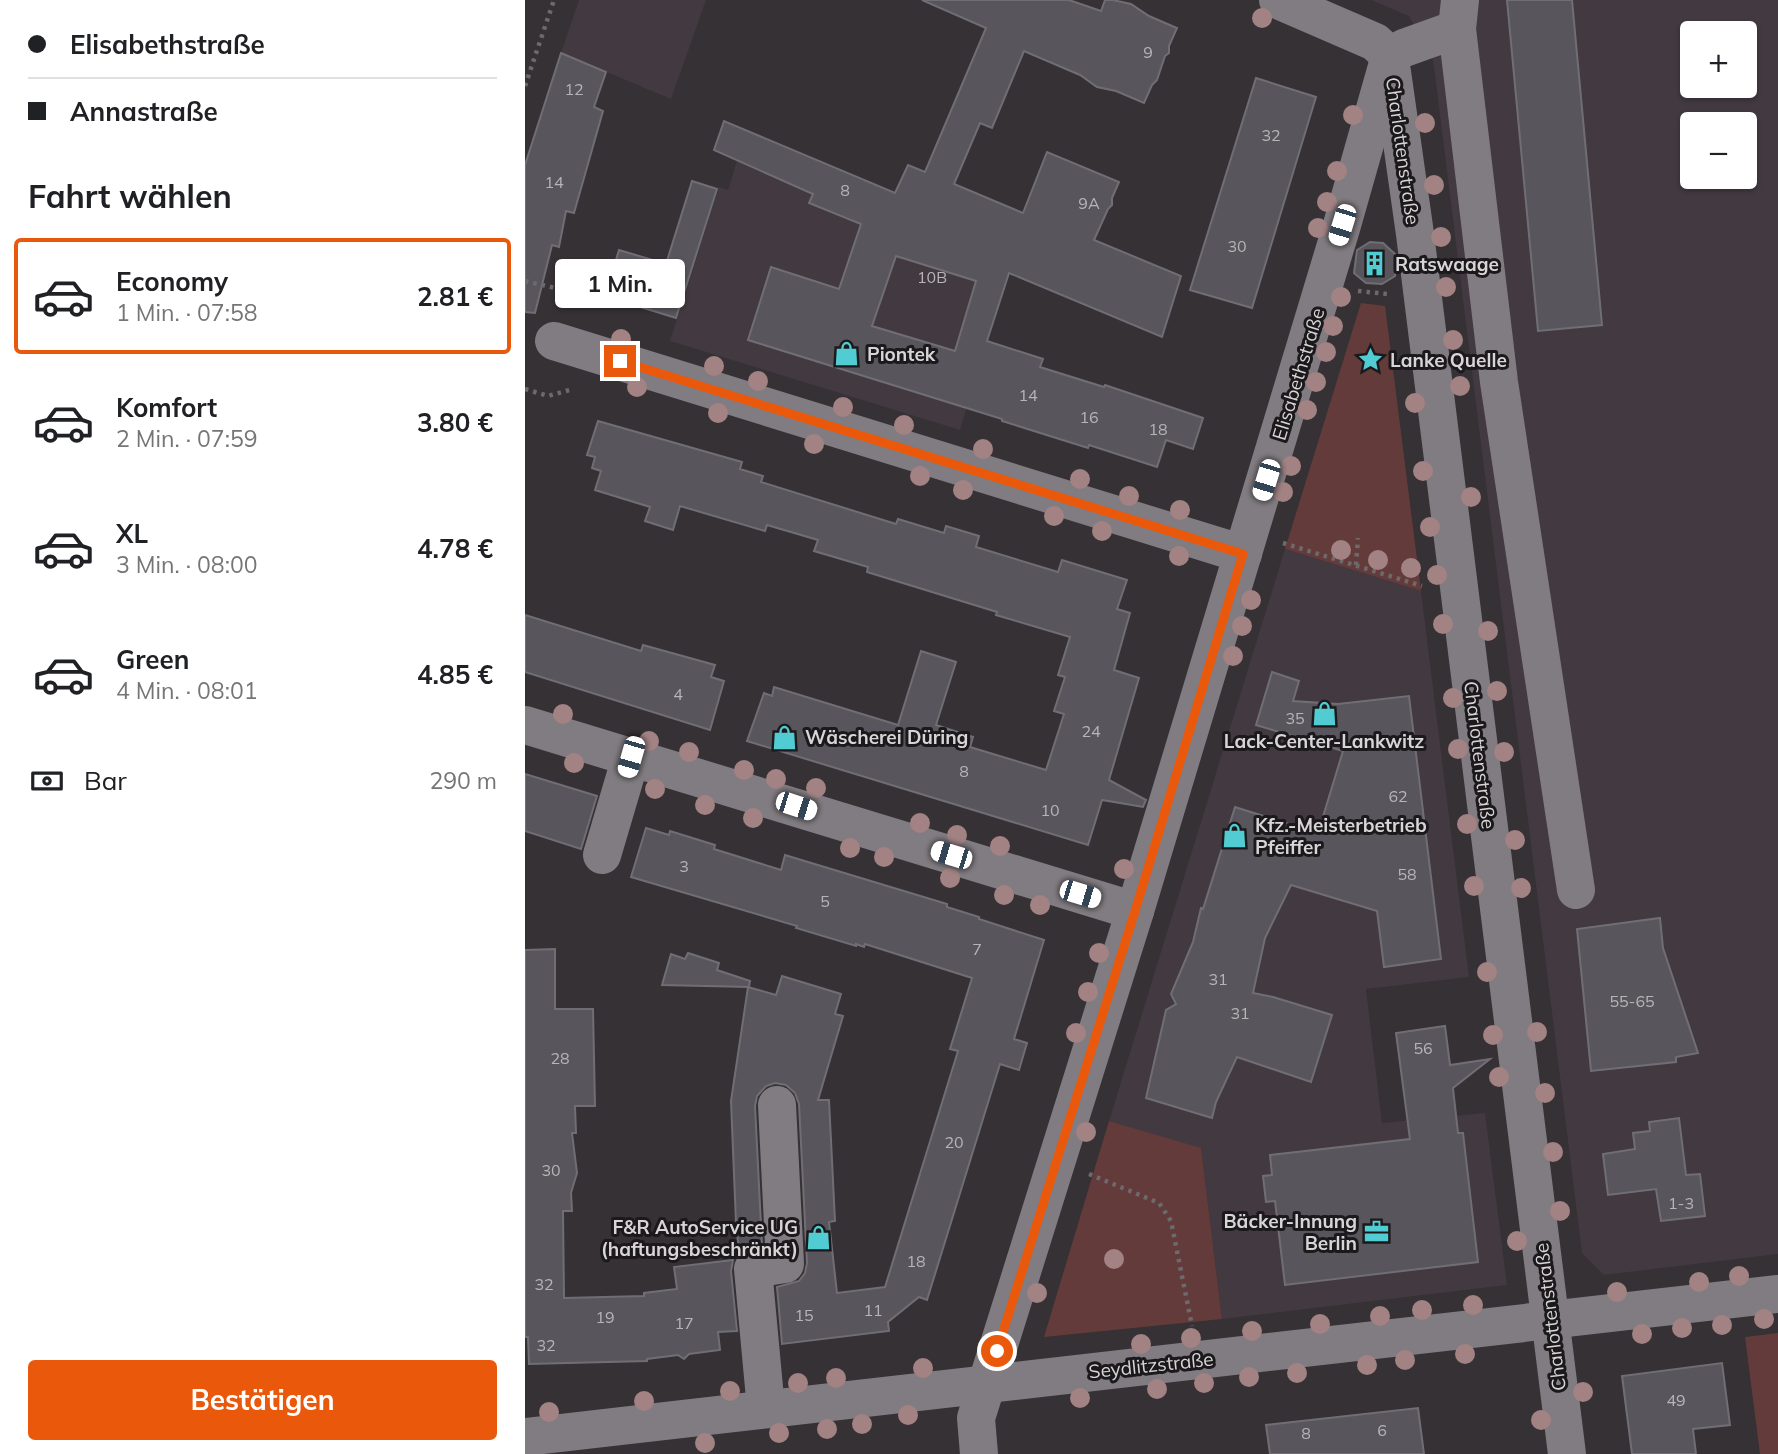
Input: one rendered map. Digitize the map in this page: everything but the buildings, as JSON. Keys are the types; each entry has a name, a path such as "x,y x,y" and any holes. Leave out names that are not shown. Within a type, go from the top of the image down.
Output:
{"street":[{"path":"1278,0 1374,42 1390,56 1459,14 1499,382 1576,890"},
{"name":"Elisabethstraße","path":"979,1454 976,1418 1135,911 1342,225 1390,56"},
{"name":"Charlottenstraße","path":"1390,56 1417,247 1567,1454"},
{"path":"554,341 1243,554"},
{"path":"525,725 1135,911"},
{"path":"602,855 631,757"},
{"path":"766,1409 753,1269 785,1264 777,1105"},
{"name":"Seydlitzstraße","path":"525,1437 1778,1294"}],"path":[{"path":"525,86 554,0"},
{"path":"525,281 555,288"},
{"path":"1356,291 1392,295"},
{"path":"525,389 548,396 573,389"},
{"path":"1356,565 1358,538"},
{"path":"1279,542 1426,587"},
{"path":"1085,1172 1159,1203 1171,1221 1193,1329"}],"shaded area":[{"path":"579,0 706,0 671,99 561,53"},
{"path":"1371,0 1778,0 1778,1254 1604,1275 1582,1253 1433,59 1409,16"},
{"path":"746,131 1016,244 960,430 670,341 719,187 728,190"},
{"path":"1361,303 1385,306 1421,591 1285,549"},
{"path":"1285,549 1421,591 1469,977 1366,989 1382,1123 1485,1113 1507,1285 1222,1319 1201,1149 1109,1121"},
{"path":"1109,1121 1201,1148 1222,1319 1044,1337"},
{"path":"1778,1333 1778,1454 1760,1454 1745,1337"}],"place":[{"name":"Ratswaage","path":"1375,264"},
{"name":"Piontek","path":"847,354"},
{"name":"Lanke Quelle","path":"1370,360"},
{"name":"Lack-Center-Lankwitz","path":"1324,713"},
{"name":"Wäscherei Düring","path":"785,737"},
{"name":"Kfz.-Meisterbetrieb Pfeiffer","path":"1235,836"},
{"name":"Bäcker-Innung Berlin","path":"1377,1232"},
{"name":"F&R AutoService UG (haftungsbeschränkt)","path":"818,1238"}],"route":[{"path":"620,361 1243,554 997,1351"}]}
